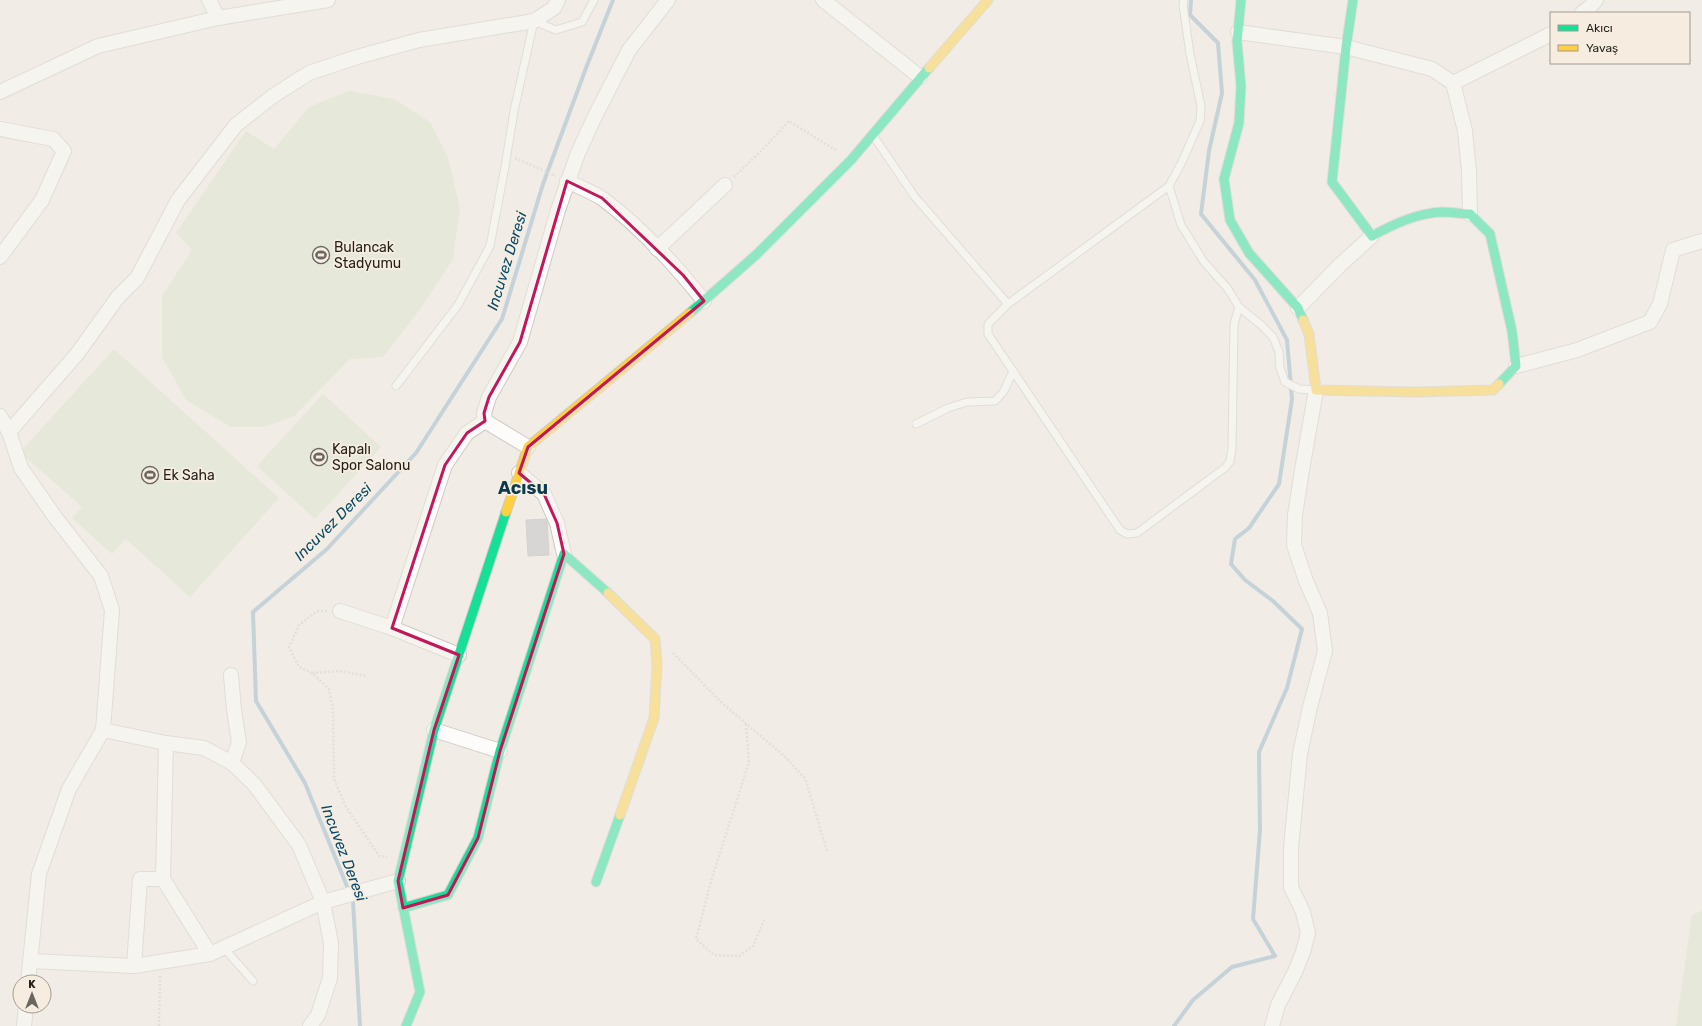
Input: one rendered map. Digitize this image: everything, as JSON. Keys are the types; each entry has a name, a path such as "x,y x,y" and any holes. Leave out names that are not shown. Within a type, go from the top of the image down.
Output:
{"street":[{"path":"209,0 218,18"},
{"path":"0,92 98,46 218,18 328,0"},
{"path":"10,432 77,354 118,297 137,278 178,200 236,125 274,96 308,73 357,57 419,40 534,22 554,8 558,0"},
{"path":"485,421 484,414 489,398 520,342 558,210 564,179 629,50 668,0"},
{"path":"823,0 920,78"},
{"path":"406,1026 420,992 398,881 434,730 528,447 704,301 757,254 852,160 920,78 988,0"},
{"path":"1241,0 1237,42 1241,86 1239,123 1224,178 1230,220 1249,254 1298,308 1309,334 1316,390 1295,515 1294,545 1306,581 1320,613 1325,651 1310,706 1300,754 1291,848 1291,887 1303,912 1308,933 1303,952 1295,972 1278,1005 1272,1026"},
{"path":"1353,0 1346,47 1332,182 1372,236"},
{"path":"1238,32 1346,47 1432,69 1453,83 1466,131 1470,214"},
{"path":"1453,83 1550,34"},
{"path":"0,129 53,139 64,151 42,200 0,257"},
{"path":"564,179 602,198 634,226 684,275 704,301"},
{"path":"657,249 725,185"},
{"path":"1298,308 1340,265 1372,236 1413,217 1441,212 1470,214 1490,234 1512,331 1516,366"},
{"path":"1316,390 1415,392 1493,390 1516,366 1577,350 1650,322 1660,304 1673,250 1702,241"},
{"path":"0,416 10,432 21,468 55,517 101,576 112,610 103,730 69,789 39,874 29,974"},
{"path":"485,421 528,447"},
{"path":"392,628 445,465 467,433 485,421"},
{"path":"403,908 448,895 478,838 500,751 564,554 557,523 544,494 519,473"},
{"path":"564,554 616,599 655,639 657,665 654,718 596,882"},
{"path":"340,611 392,628 459,655"},
{"path":"231,675 239,742 232,762"},
{"path":"103,730 166,743 204,748 232,762 254,784 300,845 323,902 331,943 330,978 318,1015 310,1026"},
{"path":"434,730 500,751"},
{"path":"166,743 162,879 210,954"},
{"path":"134,966 140,879 162,879"},
{"path":"31,961 134,966 210,954 323,902 398,881"},
{"path":"24,1026 25,1014"}],"lane":[{"path":"396,386 458,305 490,246 514,111 534,22 556,30 582,22 594,0"},
{"path":"1184,0 1183,5 1190,54 1201,106 1200,121 1182,162 1169,186 1008,304 988,324 988,334 1120,530 1127,534 1138,533 1226,467 1230,461 1232,449 1234,324 1239,307"},
{"path":"872,135 915,197 1008,304"},
{"path":"1169,186 1181,225 1204,262 1228,289 1239,307 1273,337 1279,352 1280,368 1285,382 1299,389 1316,390"},
{"path":"916,424 948,408 967,402 995,401 1004,391 1013,370"},
{"path":"224,948 252,981"}],"path":[{"path":"725,185 762,150 789,121 852,160"},
{"path":"522,161 564,179"},
{"path":"340,611 317,610 299,625 289,647 299,667 312,673 329,689 333,710 334,779 346,807 379,856 403,859"},
{"path":"672,653 722,703 782,754 805,778 827,851"},
{"path":"312,673 340,671 366,676"},
{"path":"746,724 749,762 712,878 696,939 714,955 739,956 753,946 764,920"},
{"path":"160,1026 161,962"}],"highlighted area":[{"path":"567,181 602,198 683,275 704,301 528,447 519,473 544,494 557,523 564,554 500,751 478,838 448,895 403,908 398,881 434,730 459,655 392,628 445,465 467,433 485,421 484,413 489,397 520,342"}],"green space":[{"name":"Bulancak Stadyumu","path":"349,91 394,99 430,122 448,157 460,209 453,259 421,308 383,357 350,359 294,416 264,427 231,427 186,400 162,357 162,296 192,250 176,233 246,131 274,149 309,107"},
{"name":"Ek Saha","path":"114,349 279,498 190,597 126,539 112,554 72,518 82,507 20,452"},
{"name":"Kapalı Spor Salonu","path":"323,394 381,447 315,519 257,466"},
{"path":"1702,910 1702,1026 1676,1026 1692,916"}],"building":[{"path":"547,519 549,555 528,556 526,520"}],"waterway":[{"name":"Incuvez Deresi","path":"360,1026 353,901 305,783 256,701 253,612 327,549 416,453 502,319 543,184 613,0"},
{"path":"1174,1026 1193,1000 1232,967 1275,956 1253,919 1260,830 1259,752 1287,688 1302,629 1273,601 1245,580 1231,564 1235,539 1249,528 1279,484 1292,399 1287,340 1255,280 1201,214 1209,151 1222,93 1218,43 1190,15 1191,0"}],"traffic: fast":[{"path":"1241,0 1237,42 1241,86 1239,123 1224,179 1230,220 1249,253 1298,308 1303,320"},
{"path":"1353,0 1346,47 1332,182 1372,236 1406,220 1424,214 1442,212 1470,214 1490,234 1512,331 1516,366 1499,384"},
{"path":"690,313 757,254 851,160 929,68"},
{"path":"406,1026 420,992 398,881 434,730 506,512"},
{"path":"403,908 448,895 478,838 500,751 564,554 608,593"},
{"path":"596,882 620,815"}],"traffic: slow":[{"path":"929,68 988,0"},
{"path":"506,512 528,447 690,313"},
{"path":"1303,320 1309,334 1316,390 1415,392 1493,390 1499,384"},
{"path":"608,593 655,639 657,665 654,718 620,815"}],"place":[{"name":"Bulancak Stadyumu","path":"321,255"},
{"name":"Kapalı Spor Salonu","path":"319,457"},
{"name":"Ek Saha","path":"150,475"}],"district":[{"name":"Acısu","path":"523,488"}]}
